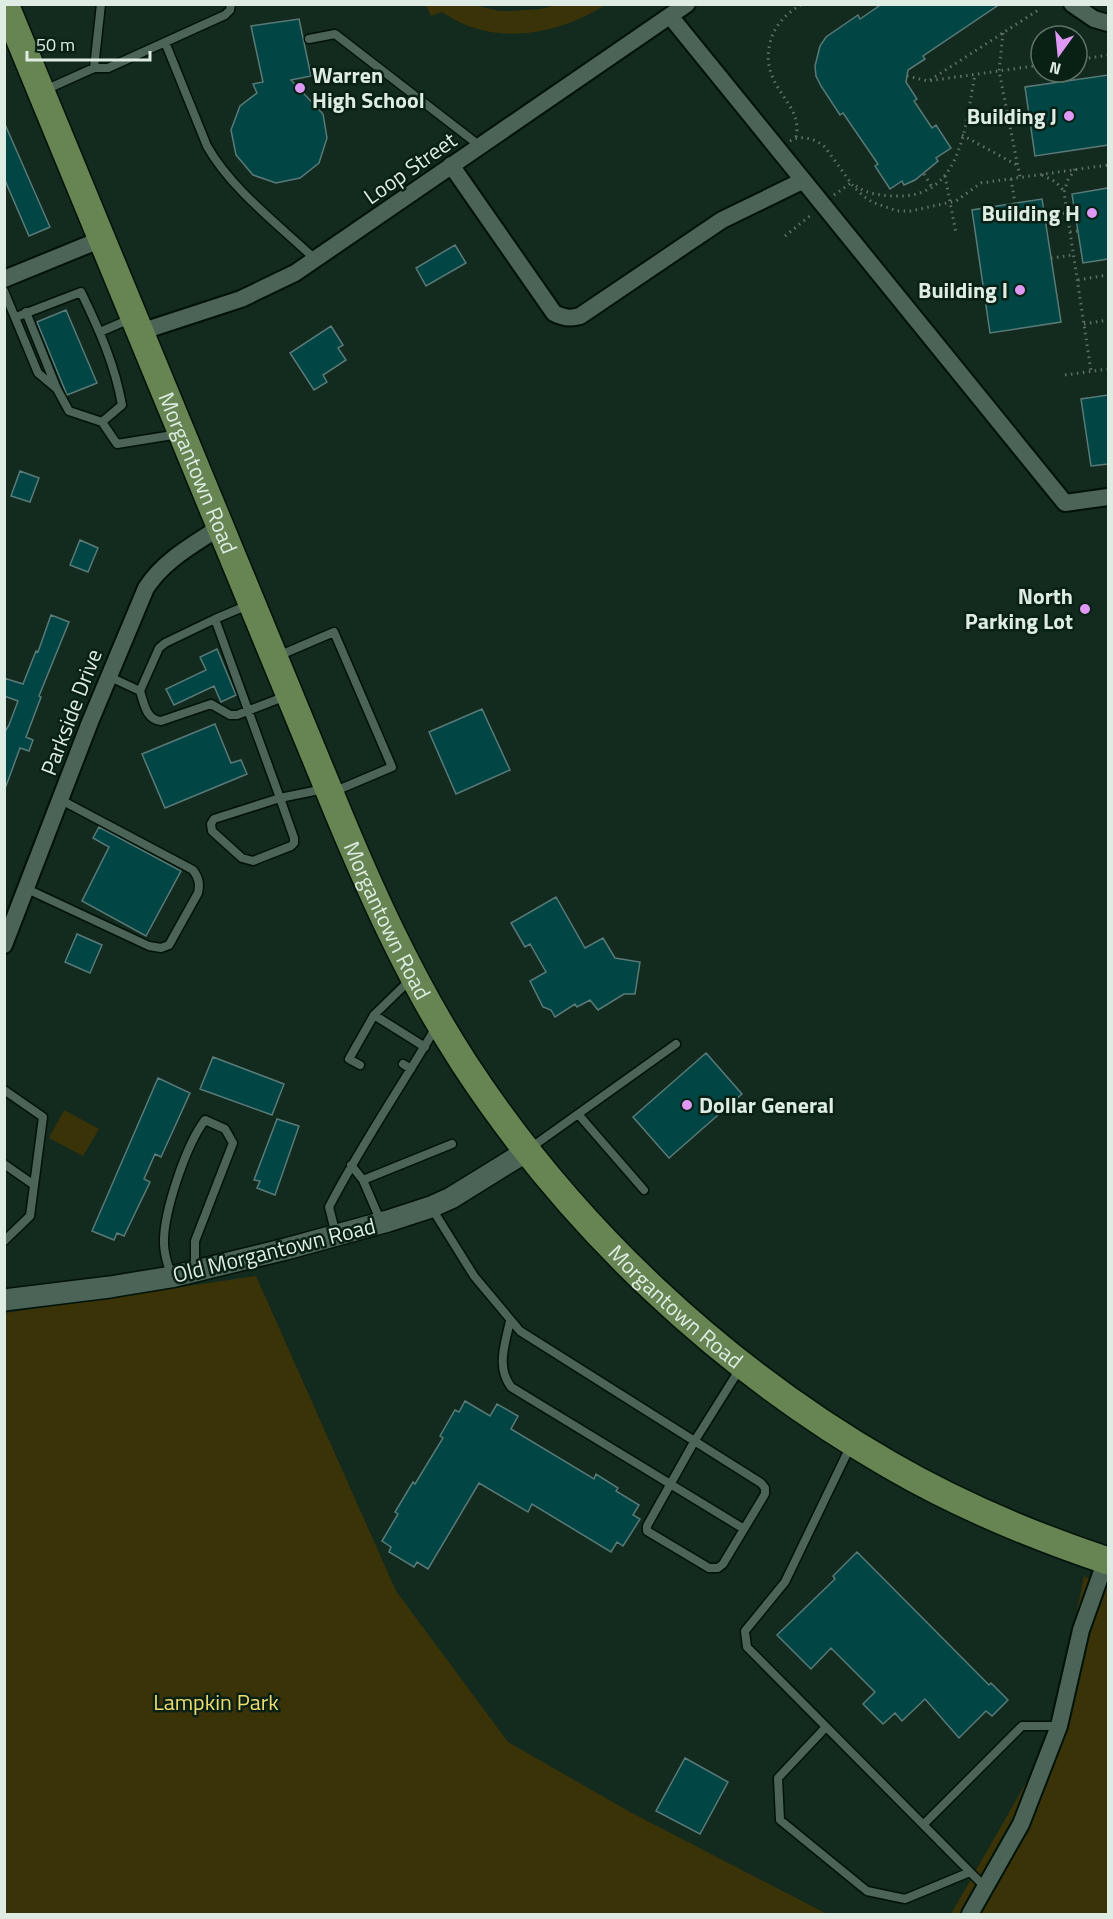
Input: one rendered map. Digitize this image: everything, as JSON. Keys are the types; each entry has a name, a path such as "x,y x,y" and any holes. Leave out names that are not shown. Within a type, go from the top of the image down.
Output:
{"main road":[{"name":"Morgantown Road","path":"5,4 289,695 381,911 414,977 470,1072 526,1151 582,1216 678,1311 742,1365 811,1416 891,1465 975,1508 1059,1544 1107,1560"}],"street":[{"name":"Loop Street","path":"137,325 241,299 278,283 316,260 687,4"},
{"path":"1072,4 1094,19 1108,23"},
{"path":"670,16 1065,503 1108,497"},
{"path":"451,165 554,313 562,318 580,316 722,220 802,181"},
{"path":"4,279 102,239"},
{"name":"Parkside Drive","path":"4,945 140,598 152,578 168,562 220,527"},
{"name":"Old Morgantown Road","path":"4,1300 171,1277 336,1235 431,1207 468,1188 526,1151"},
{"path":"970,1914 1021,1824 1059,1726 1081,1630 1107,1560"}],"lane":[{"path":"94,68 101,4"},
{"path":"41,91 94,68 108,68 225,15 230,10 231,4"},
{"path":"309,39 335,34 481,147"},
{"path":"165,42 215,161 234,183 316,260"},
{"path":"4,291 38,373 57,389"},
{"path":"16,317 81,292 100,332 117,378 123,405 102,422"},
{"path":"26,312 57,389 69,411 102,422 117,444 182,434"},
{"path":"100,332 137,325"},
{"path":"252,603 215,618 159,648 140,691 149,717 155,721 162,721 211,704 230,715 237,715 289,695"},
{"path":"215,618 248,711 280,798 294,838 291,846 253,861 242,858 212,831 211,824 214,819 280,798 329,790 392,767 334,632 274,658"},
{"path":"108,676 140,691"},
{"path":"27,890 149,946 161,948 169,945 198,893 200,885 198,876 193,870 61,800"},
{"path":"360,1065 349,1059 374,1016 414,977"},
{"path":"374,1016 424,1047"},
{"path":"336,1235 329,1207 399,1084 440,1022"},
{"path":"358,1044 368,1049"},
{"path":"526,1151 676,1044"},
{"path":"403,1065 411,1069"},
{"path":"4,1090 43,1117 30,1216 4,1241"},
{"path":"578,1114 644,1190"},
{"path":"171,1277 164,1245 171,1201 196,1133 205,1120 225,1129 232,1143 195,1241 195,1271"},
{"path":"363,1180 452,1144"},
{"path":"4,1164 34,1185"},
{"path":"351,1165 363,1180 381,1222"},
{"path":"431,1207 474,1276 510,1321 535,1342 694,1442 761,1483 765,1488 765,1494 723,1564 718,1568 710,1568 647,1531 647,1526 694,1442 742,1365"},
{"path":"510,1321 502,1354 502,1369 504,1378 511,1387 744,1529"},
{"path":"852,1442 784,1582 745,1631 747,1647 985,1887"},
{"path":"924,1824 1022,1726 1059,1726"},
{"path":"826,1727 778,1778 780,1820 867,1891 905,1899 970,1872"}],"path":[{"path":"796,137 798,124 770,76 767,57 771,38 776,28 792,10 802,4"},
{"path":"928,81 1040,9"},
{"path":"1003,33 999,71 1020,177"},
{"path":"1089,58 1108,55"},
{"path":"907,76 928,81 1029,67"},
{"path":"851,183 860,189 886,196 906,197 924,193 932,187 952,167 959,152 975,75"},
{"path":"962,135 1017,165"},
{"path":"786,142 796,137 812,139 825,147 862,195 872,202 897,211 911,211 956,201 981,183 1108,165"},
{"path":"1075,169 1064,192 1091,371"},
{"path":"924,174 932,187"},
{"path":"1042,174 1056,182 1064,192"},
{"path":"945,175 956,233"},
{"path":"1011,179 1015,203"},
{"path":"831,198 851,183"},
{"path":"785,236 814,212"},
{"path":"1045,216 1067,213"},
{"path":"1070,232 1078,231"},
{"path":"1051,258 1073,255"},
{"path":"1077,280 1108,275"},
{"path":"1084,324 1108,321"},
{"path":"1065,375 1108,369"}],"green space":[{"path":"426,5 474,5 499,11 511,11 541,9 556,5 605,5 586,16 545,30 503,33 482,30 461,23 442,12 431,16"},
{"path":"64,1110 99,1129 83,1156 49,1138"},
{"name":"Lampkin Park","path":"256,1276 396,1591 508,1742 630,1812 827,1914 5,1914 5,1313"},
{"path":"1084,1576 1108,1587 1108,1914 951,1914 1043,1753 1061,1689"}],"building":[{"path":"882,4 1000,4 923,56 925,59 908,70 906,82 917,99 914,101 932,128 936,125 951,148 936,158 938,161 915,180 904,185 902,181 890,189 875,166 878,164 843,113 840,115 821,86 816,76 815,66 820,46 826,37 858,15 860,19"},
{"path":"299,19 311,76 291,80 323,114 327,138 319,163 300,178 276,183 253,175 236,155 231,130 240,106 257,93 253,84 263,82 251,26"},
{"name":"Building J","path":"1108,75 1108,145 1035,156 1025,87 1046,84 1089,84 1089,78"},
{"path":"4,122 50,227 29,236 4,178"},
{"name":"Building H","path":"1108,188 1108,259 1083,263 1072,194"},
{"name":"Building I","path":"1042,199 1061,322 990,333 972,210"},
{"path":"455,245 466,263 426,286 416,268"},
{"path":"66,310 97,383 67,395 37,322"},
{"path":"331,326 343,345 338,348 346,360 323,375 327,382 314,390 290,353"},
{"path":"1108,395 1108,464 1091,466 1081,399"},
{"path":"20,471 39,478 30,502 11,496"},
{"path":"80,540 98,548 88,572 70,565"},
{"path":"51,615 69,622 39,696 41,697 26,737 33,740 29,751 20,748 6,786 4,785 4,729 6,730 9,725 18,701 4,696 4,678 23,684 36,651 38,652"},
{"path":"217,649 236,695 221,702 214,686 174,705 166,689 206,670 200,657"},
{"path":"482,709 510,770 456,794 429,732"},
{"path":"215,724 231,763 241,760 247,774 165,808 142,754"},
{"path":"99,827 181,871 146,936 82,901 109,847 93,838"},
{"path":"556,897 585,948 603,938 615,958 640,962 635,994 624,994 598,1010 590,1000 577,1007 575,1004 555,1017 551,1010 543,1007 530,981 546,972 530,944 525,947 511,923"},
{"path":"77,934 102,945 90,973 65,962"},
{"name":"Dollar General","path":"706,1053 742,1094 669,1158 633,1117"},
{"path":"213,1057 284,1084 272,1115 200,1089"},
{"path":"158,1078 190,1093 161,1157 155,1154 144,1179 150,1182 124,1236 117,1233 114,1240 92,1231"},
{"path":"277,1119 299,1126 275,1195 257,1188 260,1181 254,1180"},
{"path":"465,1401 490,1416 497,1404 518,1416 511,1429 594,1479 596,1474 618,1488 616,1491 639,1505 633,1515 640,1519 623,1546 617,1542 611,1552 532,1504 528,1512 479,1483 428,1569 417,1562 414,1567 389,1552 391,1547 382,1541 398,1514 395,1512 443,1438 440,1436 455,1410 459,1412"},
{"path":"857,1552 989,1685 991,1683 1008,1700 992,1716 986,1711 959,1738 925,1699 902,1721 895,1713 883,1724 863,1704 875,1692 831,1648 811,1669 777,1635 835,1579 833,1576"},
{"path":"685,1758 728,1782 700,1834 656,1811"}],"place":[{"name":"Warren High School","path":"300,88"},
{"name":"Building J","path":"1069,116"},
{"name":"Building H","path":"1092,213"},
{"name":"Building I","path":"1020,290"},
{"name":"North Parking Lot","path":"1085,609"},
{"name":"Dollar General","path":"687,1105"}]}
